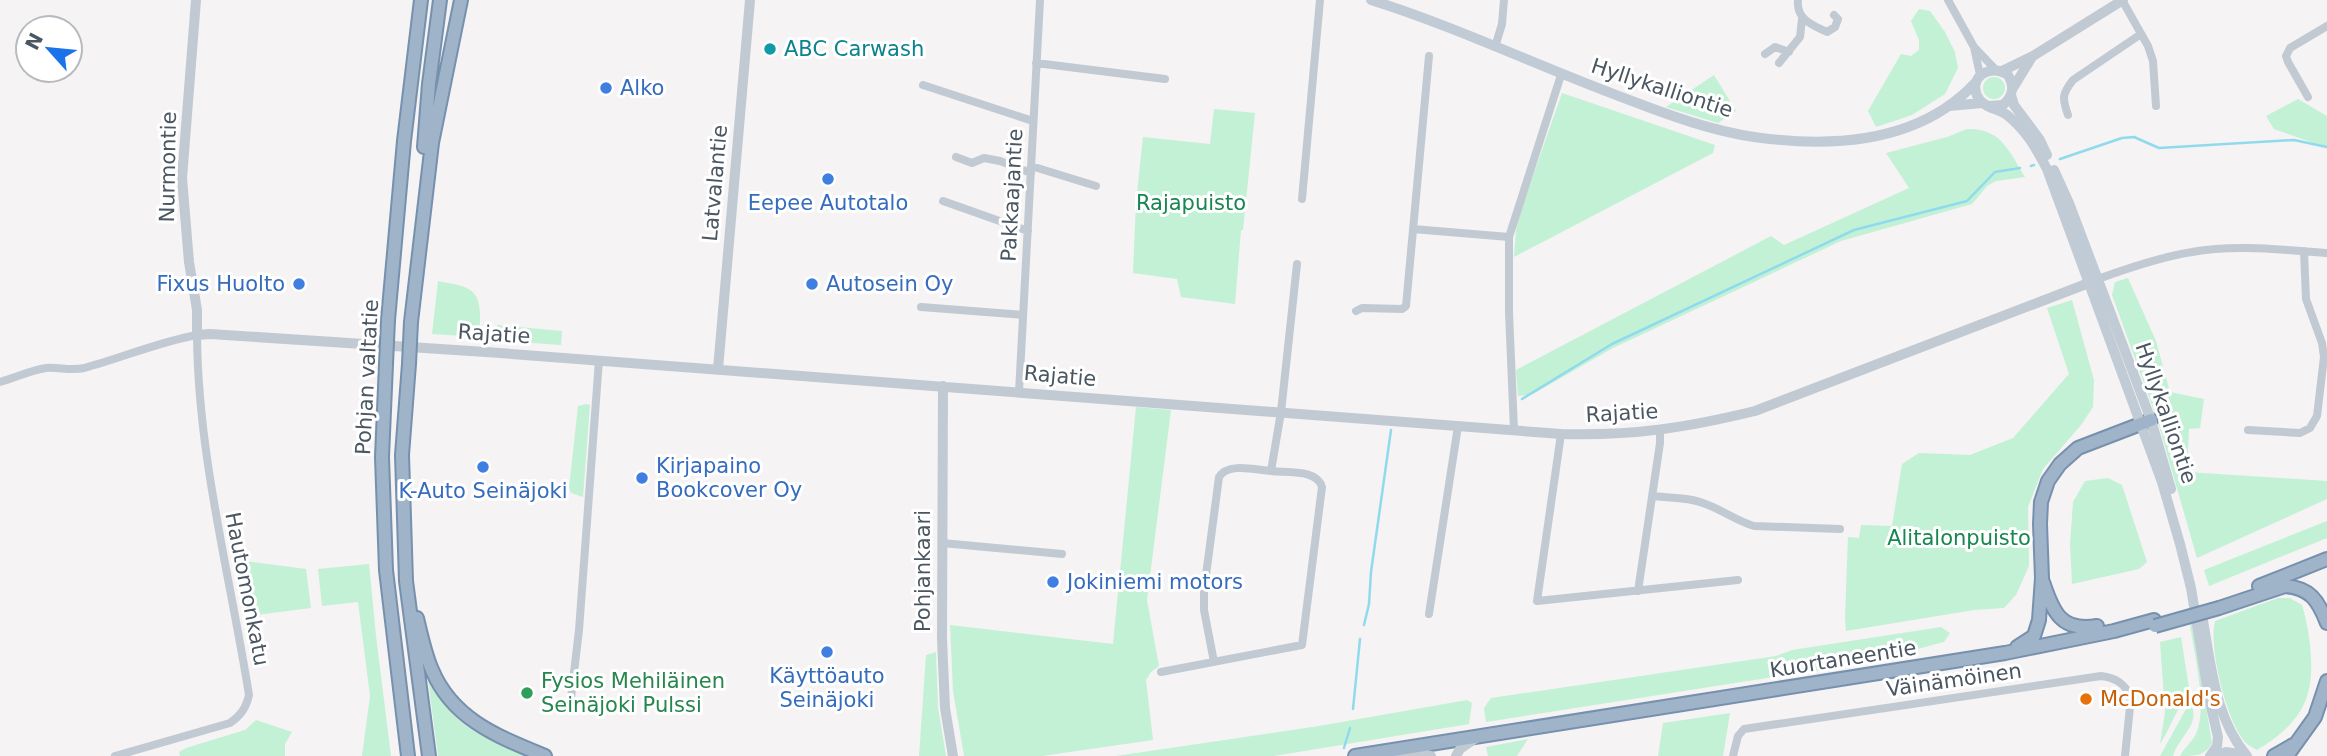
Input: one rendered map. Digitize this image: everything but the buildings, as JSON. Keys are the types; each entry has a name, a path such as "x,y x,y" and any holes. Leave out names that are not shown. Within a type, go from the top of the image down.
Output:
{"highway":[{"name":"Pohjan valtatie","path":"429,756 406,581 402,455 429,84 440,0"},
{"path":"411,322 432,143 461,0"},
{"name":"Pohjan valtatie","path":"408,754 386,570 382,457 388,320 403,155 421,2"},
{"path":"2005,653 2028,641 2037,630 2042,578 2041,502 2048,481 2060,464 2078,448 2146,422"},
{"name":"Kuortaneentie","path":"1354,756 2005,653 2155,623 2218,605 2327,559"},
{"path":"2042,578 2057,615 2071,625 2082,628 2136,619 2155,623"},
{"path":"406,581 432,671 450,700 467,717 487,731 545,756"},
{"path":"2218,605 2285,586 2295,587 2313,596 2327,620 2327,631"},
{"path":"2287,756 2315,717 2327,681"},
{"path":"2274,756 2296,743"}],"main road":[{"name":"Hyllykalliontie","path":"1371,0 1431,20 1561,75 1662,112 1753,137 1788,140 1863,139 1895,133 1949,106 1978,78"},
{"path":"1998,70 2011,81 2012,91 2003,105 1986,105 1977,97 1978,78 1998,70"},
{"name":"Hyllykalliontie","path":"2012,91 2014,105 2040,140 2069,203 2092,281"},
{"name":"Hyllykalliontie","path":"1949,106 1986,105 2010,118 2036,147 2047,169 2146,422 2187,544 2220,706 2230,733 2247,756"},
{"name":"Hyllykalliontie","path":"2146,422 2191,588 2218,737 2217,746 2211,756"},
{"path":"2211,756 2226,752 2247,756"}],"street":[{"name":"Nurmontie","path":"196,0 182,178 189,262 197,310 197,335"},
{"name":"Latvalantie","path":"718,369 750,0"},
{"name":"Pakkaajantie","path":"1019,392 1040,0"},
{"path":"1302,199 1320,0"},
{"path":"1495,47 1502,24 1504,0"},
{"path":"1779,63 1800,37 1802,19 1797,6 1798,0"},
{"path":"1948,0 1974,47 1998,70 2033,56 2122,0 2153,61 2156,106"},
{"path":"1802,19 1827,33 1835,27 1838,19 1834,15"},
{"path":"2308,97 2286,55 2290,48 2327,26"},
{"path":"2068,115 2063,100 2066,89 2073,80 2141,34"},
{"path":"1765,54 1775,47 1789,52"},
{"path":"1974,47 1978,78"},
{"path":"1356,311 1362,308 1402,309 1406,306 1429,56"},
{"path":"2012,91 2033,56"},
{"path":"1037,63 1165,79"},
{"path":"1514,430 1509,237 1561,75"},
{"path":"923,85 1033,121"},
{"path":"956,157 972,163 984,158 1000,161 1096,186"},
{"path":"943,201 1028,231"},
{"path":"1413,229 1509,237"},
{"path":"2092,281 2142,264 2191,252 2248,248 2327,253"},
{"path":"2248,430 2300,433 2310,428 2317,416 2324,357 2322,342 2306,299 2304,251"},
{"path":"1272,471 1297,264"},
{"name":"Rajatie","path":"0,382 43,368 82,369 173,339 210,334 599,360 1604,436 1704,424 1755,411 2092,281"},
{"path":"921,307 1023,314"},
{"name":"Hautomonkatu","path":"115,756 230,723 239,717 249,695 215,508 200,405 197,335"},
{"path":"571,698 579,630 599,360"},
{"name":"Pohjankaari","path":"943,386 943,677 953,756"},
{"path":"1429,614 1458,426"},
{"path":"1638,591 1660,431"},
{"path":"1561,434 1537,601 1738,580"},
{"path":"1161,672 1214,662 1302,645 1322,487 1315,475 1229,468 1219,477 1204,590 1204,610 1214,662"},
{"path":"1652,496 1707,504 1754,526 1840,530"},
{"path":"942,543 1062,554"},
{"name":"Väinämöinen","path":"1733,756 1738,736 1744,729 2101,676 2120,682 2131,697 2125,756"},
{"path":"1456,756 1466,743 1478,737"},
{"path":"1377,752 1390,756"},
{"path":"1397,756 1420,753 1431,756"}],"green space":[{"path":"1919,9 1930,11 1945,32 1955,52 1958,68 1945,94 1912,115 1876,127 1868,111 1901,54 1911,56 1919,50 1919,40 1911,21"},
{"path":"1714,75 1736,111 1718,123 1666,107"},
{"path":"1994,77 2002,80 2005,88 2002,96 1994,99 1986,96 1983,88 1986,80"},
{"path":"1562,93 1715,145 1713,153 1514,257 1516,230 1523,204"},
{"path":"2298,99 2327,116 2327,148 2274,129 2266,116"},
{"name":"Rajapuisto","path":"1214,109 1255,113 1235,304 1181,297 1177,279 1133,273 1136,202 1143,137 1210,144"},
{"path":"1967,129 1988,132 1996,137 2009,150 2025,177 1996,181 1987,186 1972,204 1841,241 1613,348 1533,394 1518,396 1516,370 1771,236 1784,245 1909,188 1886,153"},
{"path":"2128,278 2156,341 2170,392 2204,399 2200,428 2189,429 2187,472 2327,481 2327,499 2197,558 2157,419 2112,295 2115,282"},
{"path":"438,281 462,286 473,292 479,305 478,337 432,334"},
{"name":"Alitalonpuisto","path":"2072,300 2094,380 2093,407 2043,469 2028,507 2029,566 2016,595 2004,608 1974,610 1846,631 1848,537 1859,538 1861,525 1892,526 1902,464 1919,453 1970,455 2013,438 2069,374 2047,308"},
{"path":"497,325 562,331 561,345 498,339"},
{"path":"590,405 583,497 571,493 569,488 578,406"},
{"path":"1136,407 1171,410 1147,600 1159,666 1146,680 1153,740 1042,756 964,756 953,691 950,625 1113,644"},
{"path":"2108,478 2122,485 2147,562 2139,569 2072,584 2070,544 2073,502 2085,481"},
{"path":"2327,521 2327,538 2209,586 2204,570"},
{"path":"236,560 306,569 311,608 247,616"},
{"path":"369,564 391,756 362,756 370,696 358,602 322,606 318,569"},
{"path":"2278,598 2290,598 2302,605 2310,641 2310,681 2304,704 2295,718 2277,736 2257,750 2247,744 2240,734 2226,703 2214,648 2215,621"},
{"path":"2192,623 2212,743 2206,751 2199,754 2180,756 2196,734 2201,709"},
{"path":"1941,627 1950,633 1944,642 1862,664 1819,671 1780,669 1780,676 1486,722 1484,708 1491,698 1776,656 1792,650"},
{"path":"2181,637 2190,694 2160,744 2165,712 2160,642"},
{"path":"936,652 938,707 946,756 919,756 926,655"},
{"path":"428,679 449,710 470,729 529,756 438,756"},
{"path":"1467,700 1472,703 1469,724 1274,756 1116,756 1319,726"},
{"path":"2191,705 2191,725 2173,756 2160,756 2186,709"},
{"path":"1730,713 1723,756 1658,756 1663,723"},
{"path":"256,720 292,732 285,744 285,756 180,756 179,752 186,748 245,730"},
{"path":"1528,739 1517,756 1488,756 1486,747"}],"waterway":[{"path":"2060,159 2122,138 2134,137 2159,148 2294,140 2327,147"},
{"path":"1522,399 1612,344 1854,230 1967,201 1995,172 2020,168"},
{"path":"1364,625 1391,430"},
{"path":"1353,709 1360,639"},
{"path":"1344,748 1350,728"}],"place":[{"name":"ABC Carwash","path":"770,49"},
{"name":"Alko","path":"606,88"},
{"name":"Eepee Autotalo","path":"828,179"},
{"name":"Fixus Huolto","path":"299,284"},
{"name":"Autosein Oy","path":"812,284"},
{"name":"K-Auto Seinäjoki","path":"483,467"},
{"name":"Kirjapaino Bookcover Oy","path":"642,478"},
{"name":"Jokiniemi motors","path":"1053,582"},
{"name":"Käyttöauto Seinäjoki","path":"827,652"},
{"name":"Fysios Mehiläinen Seinäjoki Pulssi","path":"527,693"},
{"name":"McDonald's","path":"2086,699"}]}
